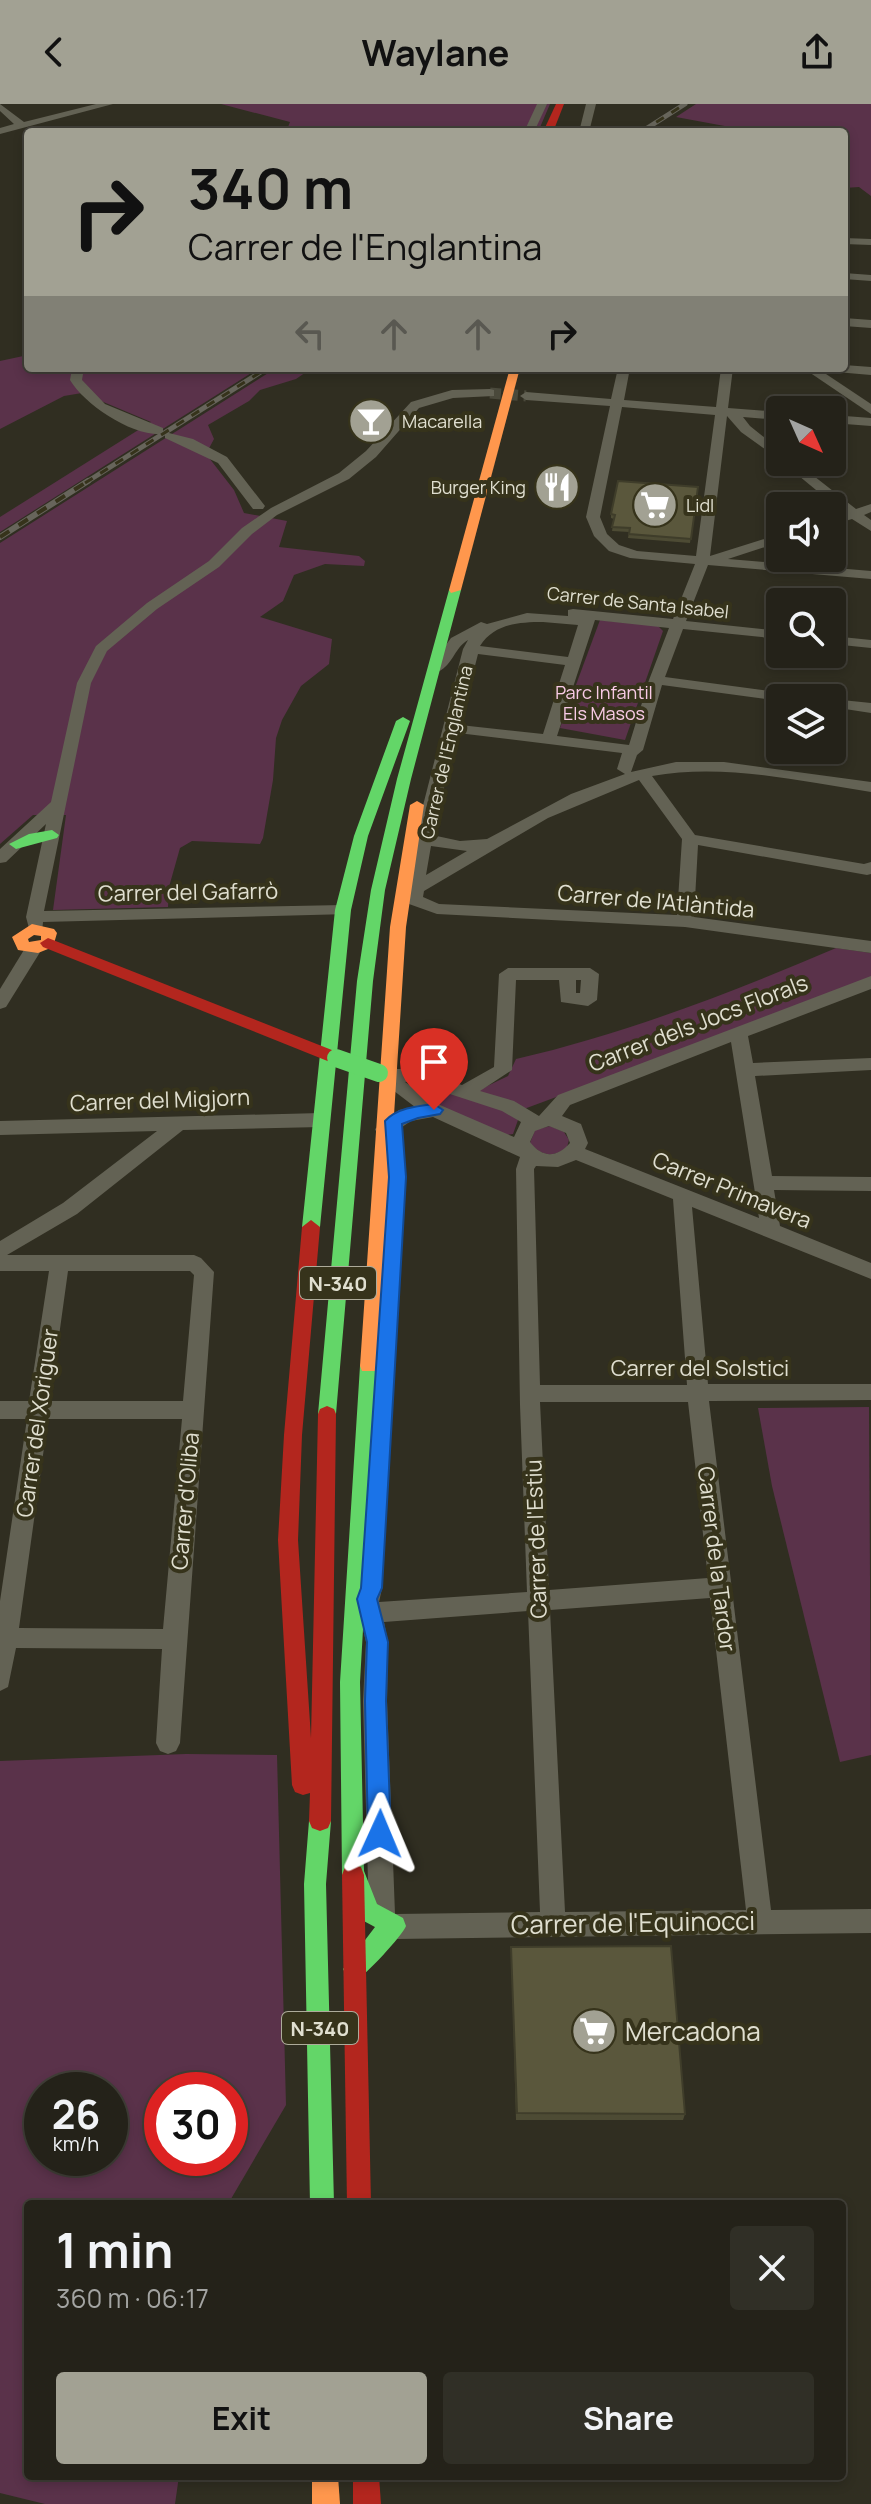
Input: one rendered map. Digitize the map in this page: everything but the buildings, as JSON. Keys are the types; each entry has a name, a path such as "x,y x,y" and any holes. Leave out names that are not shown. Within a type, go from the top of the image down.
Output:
{"main road":[{"path":"550,128 560,104"},
{"name":"N-340","path":"322,2200 316,1853 320,1816 327,1415 365,981 378,890 410,755 436,664 461,611 514,372"},
{"path":"316,1853 306,1822 288,1540 293,1435 321,1120 332,1056 332,1006 343,910 361,836 386,761 424,669 436,664"},
{"path":"359,2200 350,1682 389,1125 382,1075 391,1055 398,927 411,897 419,835 426,734 422,721"},
{"path":"16,844 34,837 52,835"},
{"path":"0,925 35,934 382,1075"},
{"path":"274,1033 307,1022 332,1006"},
{"path":"274,1033 285,1044 313,1059 326,1081"},
{"path":"352,1857 358,1886 368,1911 388,1922 381,1937 355,1969"},
{"path":"325,2480 326,2504"},
{"path":"366,2480 367,2504"}],"street":[{"path":"0,131 23,127 79,108 108,104"},
{"path":"531,128 542,104"},
{"path":"585,128 591,104"},
{"path":"0,106 23,127"},
{"path":"848,241 871,242"},
{"path":"848,276 871,278"},
{"path":"848,322 871,324"},
{"path":"848,369 871,371"},
{"path":"77,372 76,380 91,400 120,417 217,454 232,466 266,510"},
{"path":"623,372 594,524 614,548 635,555 702,563 871,575"},
{"path":"634,772 639,754 636,748 656,680 702,563 724,416 727,372"},
{"path":"815,372 871,410"},
{"path":"0,1003 35,934 84,683 101,649 152,606 214,564 266,510 293,502 344,476 371,454 408,413 425,402 452,394 490,393"},
{"path":"526,396 724,416 766,416"},
{"path":"724,416 766,445"},
{"path":"724,416 745,429"},
{"path":"846,420 871,422"},
{"path":"806,476 871,527"},
{"path":"846,517 871,508"},
{"path":"702,563 766,542"},
{"path":"739,551 739,557 750,566"},
{"name":"Carrer de Santa Isabel","path":"436,664 442,664 456,641 494,618 528,609 588,618 766,634"},
{"name":"Carrer de Santa Isabel","path":"461,611 494,618"},
{"name":"Carrer de l'Englantina","path":"419,835 425,830 470,649 478,636 525,616 588,618"},
{"path":"551,732 588,618"},
{"path":"846,641 871,644"},
{"path":"470,649 576,662"},
{"path":"656,680 766,694"},
{"path":"846,705 871,708"},
{"path":"452,722 551,732 609,747 636,748 656,755 694,761 703,766"},
{"path":"609,747 690,839 867,870 871,867"},
{"path":"411,897 494,843 600,786 634,772 703,766 871,787"},
{"path":"0,858 60,802"},
{"path":"419,835 455,846 494,843"},
{"path":"685,921 690,839"},
{"name":"Carrer de l'Atlàntida","path":"411,897 437,909 685,921 871,947"},
{"name":"Carrer de l'Atlàntida","path":"398,927 437,909"},
{"name":"Carrer del Gafarrò","path":"35,934 343,910"},
{"path":"463,1092 503,1070 508,974 568,975"},
{"name":"Carrer dels Jocs Florals","path":"543,1120 564,1100 871,982"},
{"path":"739,1034 771,1231"},
{"path":"743,1070 871,1064"},
{"path":"382,1075 410,1075 508,1106 574,1129 579,1143 575,1152 557,1162 541,1161 434,1110 382,1075"},
{"path":"388,1922 375,1701 377,1642 367,1599 371,1588 397,1177 389,1125 415,1112 434,1110"},
{"name":"Carrer del Migjorn","path":"0,1128 321,1120"},
{"path":"527,1152 522,1133 543,1120"},
{"path":"0,1250 35,1232 136,1159 178,1124"},
{"name":"Carrer de l'Estiu","path":"527,1152 530,1394 553,1924"},
{"name":"Carrer Primavera","path":"575,1152 871,1271"},
{"path":"763,1183 871,1184"},
{"name":"Carrer de la Tardor","path":"682,1197 698,1391 760,1920"},
{"path":"35,1232 29,1247 30,1256 35,1262"},
{"path":"0,1263 60,1261"},
{"name":"Carrer d'Oliba","path":"60,1261 194,1263 204,1272 168,1743"},
{"name":"Carrer del Xoriguer","path":"0,1680 3,1638 60,1261"},
{"name":"Carrer del Solstici","path":"530,1394 871,1392"},
{"path":"0,1410 193,1410"},
{"path":"372,1613 722,1587"},
{"path":"350,1682 359,1669 363,1631 372,1613"},
{"path":"3,1638 174,1639"},
{"name":"Carrer de l'Equinocci","path":"388,1922 871,1921"}],"green space":[{"path":"221,104 550,104 540,128 288,128 290,122"},
{"path":"696,104 871,104 871,196 859,187 848,188 848,128 735,128 676,117"},
{"path":"24,356 24,372 253,372 0,532 0,517 151,422 82,393 64,396 0,429 0,361"},
{"path":"270,372 306,372 296,379 260,390 249,401 208,425 214,439 206,454 234,490 244,513 287,521 279,547 359,556 365,561 364,566 325,564 294,575 283,601 260,617 332,639 329,664 301,686 282,720 276,738 273,780 260,844 192,841 180,848 169,887 168,907 53,910 66,815 33,815 0,844 0,543"},
{"name":"Parc Infantil Els Masos","path":"600,620 658,626 663,631 625,740 560,728"},
{"path":"836,948 871,953 871,980 524,1109 477,1091 508,1076 516,1059 678,1011"},
{"path":"419,1087 457,1094 508,1113 518,1120 513,1134 499,1136 417,1096 413,1090"},
{"path":"550,1126 564,1132 569,1140 567,1147 552,1154 542,1153 530,1143 535,1130"},
{"path":"869,1407 871,1755 840,1762 772,1486 758,1408"},
{"path":"186,1754 277,1755 286,2105 248,2170 248,2072 144,2072 144,2176 244,2176 230,2200 24,2200 24,2480 178,2480 175,2504 45,2504 0,2493 0,1761"}],"tunnel":[{"path":"490,393 526,396"}],"railway":[{"path":"647,128 685,104"},
{"path":"85,483 261,372"},
{"path":"0,537 88,481"}],"traffic: fast":[{"path":"327,1414 365,981 378,890 404,779 455,590"},
{"path":"311,1227 343,910 361,836 403,721"},
{"path":"16,844 34,837 52,835"},
{"path":"336,1058 379,1073"},
{"path":"353,1875 350,1682 369,1366"},
{"path":"320,1821 315,1884 322,2200"},
{"path":"355,1969 381,1937 395,1926 368,1911 357,1879"}],"traffic: slow":[{"path":"455,590 514,372"},
{"path":"369,1366 398,927 417,805"},
{"path":"32,929 49,933 48,943 38,948 23,946 20,937 32,929"},
{"path":"325,2480 326,2504"}],"traffic: jam":[{"path":"550,128 560,104"},
{"path":"48,943 270,1032"},
{"path":"270,1032 336,1058"},
{"path":"303,1785 288,1540 293,1435 311,1227"},
{"path":"320,1821 327,1414"},
{"path":"353,1875 359,2200"},
{"path":"366,2480 367,2504"}],"place":[{"name":"Macarella","path":"371,421"},
{"name":"Burger King","path":"557,487"},
{"name":"Lidl","path":"655,505"},
{"name":"Mercadona","path":"594,2031"}],"route":[{"path":"380,1834 375,1701 377,1642 376,1625 367,1599 371,1588 397,1177 394,1121 415,1112 434,1110"}]}
